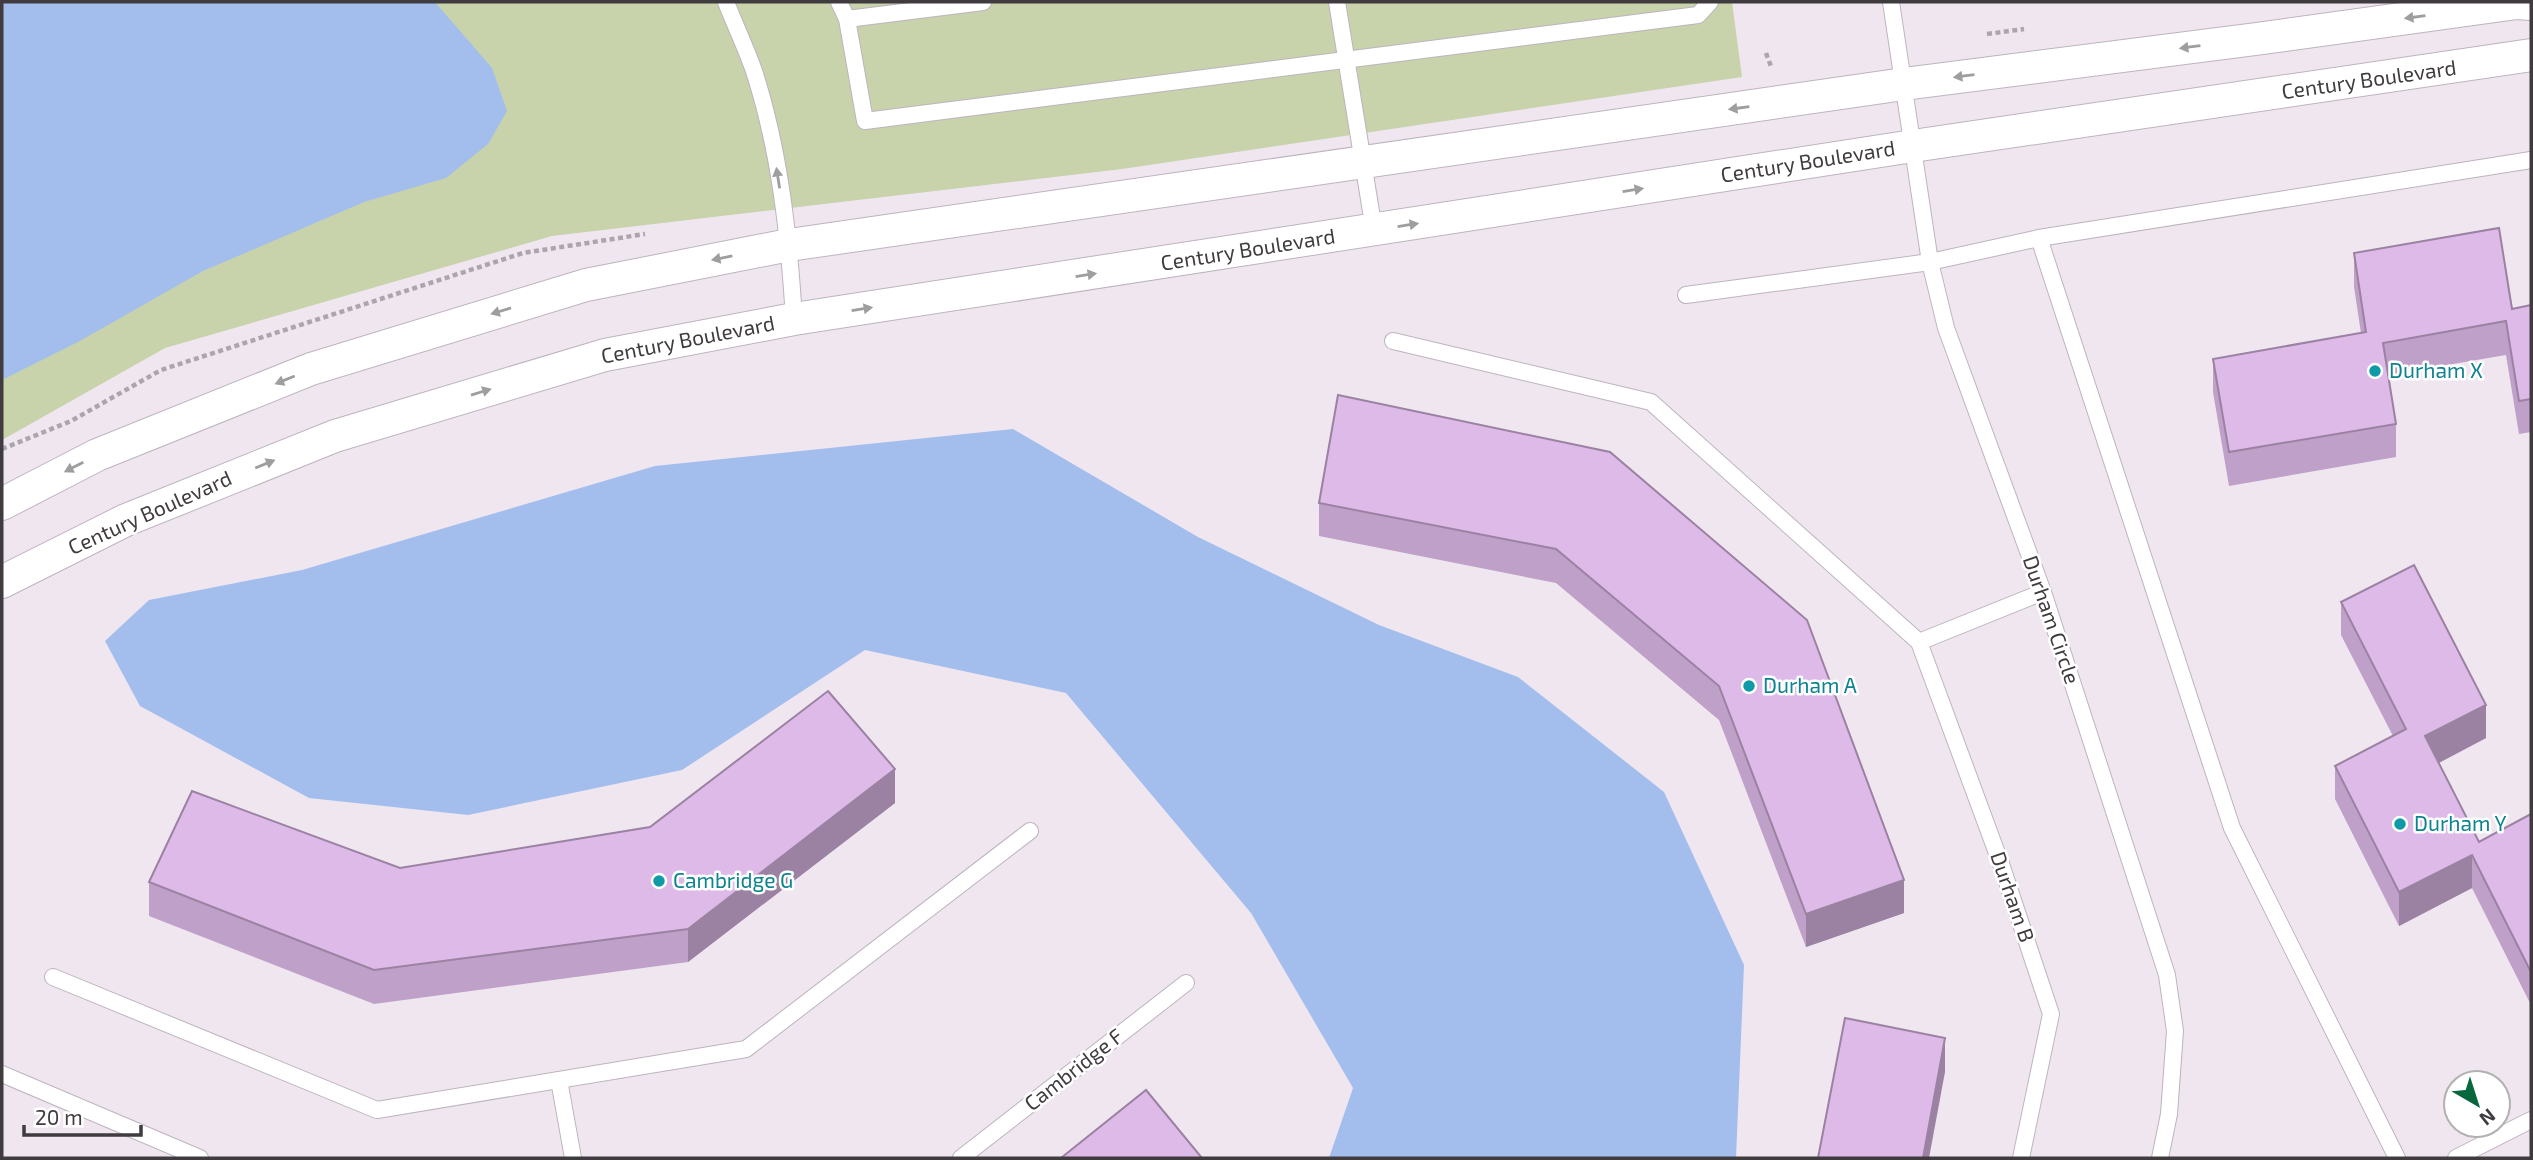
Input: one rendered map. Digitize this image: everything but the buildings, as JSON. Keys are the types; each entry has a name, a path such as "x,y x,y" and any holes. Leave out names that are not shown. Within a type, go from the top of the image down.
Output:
{"street":[{"path":"2,504 97,455 311,369 586,285 789,245 1904,84 2517,3 2531,4"},
{"name":"Century Boulevard","path":"2,582 126,520 335,436 605,355 794,319 1913,146 2531,55"}],"lane":[{"path":"726,2 757,83 771,140 789,245 794,319"},
{"path":"839,2 847,19 865,121 1698,15 1710,2"},
{"path":"847,19 983,2"},
{"path":"1337,2 1374,230"},
{"name":"Durham Circle","path":"1891,2 1930,262 1947,328 2043,592 2167,975 2175,1031 2169,1114 2160,1158"},
{"path":"1686,295 1930,262 2039,238 2531,160"},
{"path":"2039,238 2232,828 2397,1158"},
{"path":"1393,341 1651,402 1919,642 2043,592"},
{"name":"Durham B","path":"1919,642 2001,863 2051,1014 2021,1158"},
{"path":"53,977 377,1110 746,1049 1030,831"},
{"name":"Cambridge F","path":"961,1158 1186,983"},
{"path":"2,1074 200,1158"},
{"path":"559,1080 573,1158"},
{"path":"2456,1158 2531,1120"}],"green space":[{"path":"2,2 1732,2 1742,77 1122,169 552,236 165,348 2,440"}],"water":[{"path":"2,2 435,2 492,68 507,111 488,144 446,178 364,202 203,271 78,342 2,380"},
{"path":"1013,429 1198,537 1379,625 1518,677 1664,792 1744,965 1736,1158 1329,1158 1353,1088 1251,913 1066,693 865,650 682,770 468,815 309,798 140,706 105,641 149,600 302,570 655,466"}],"place":[{"name":"Durham X","path":"2375,371"},
{"name":"Durham A","path":"1749,686"},
{"name":"Durham Y","path":"2400,824"},
{"name":"Cambridge G","path":"659,881"}]}
